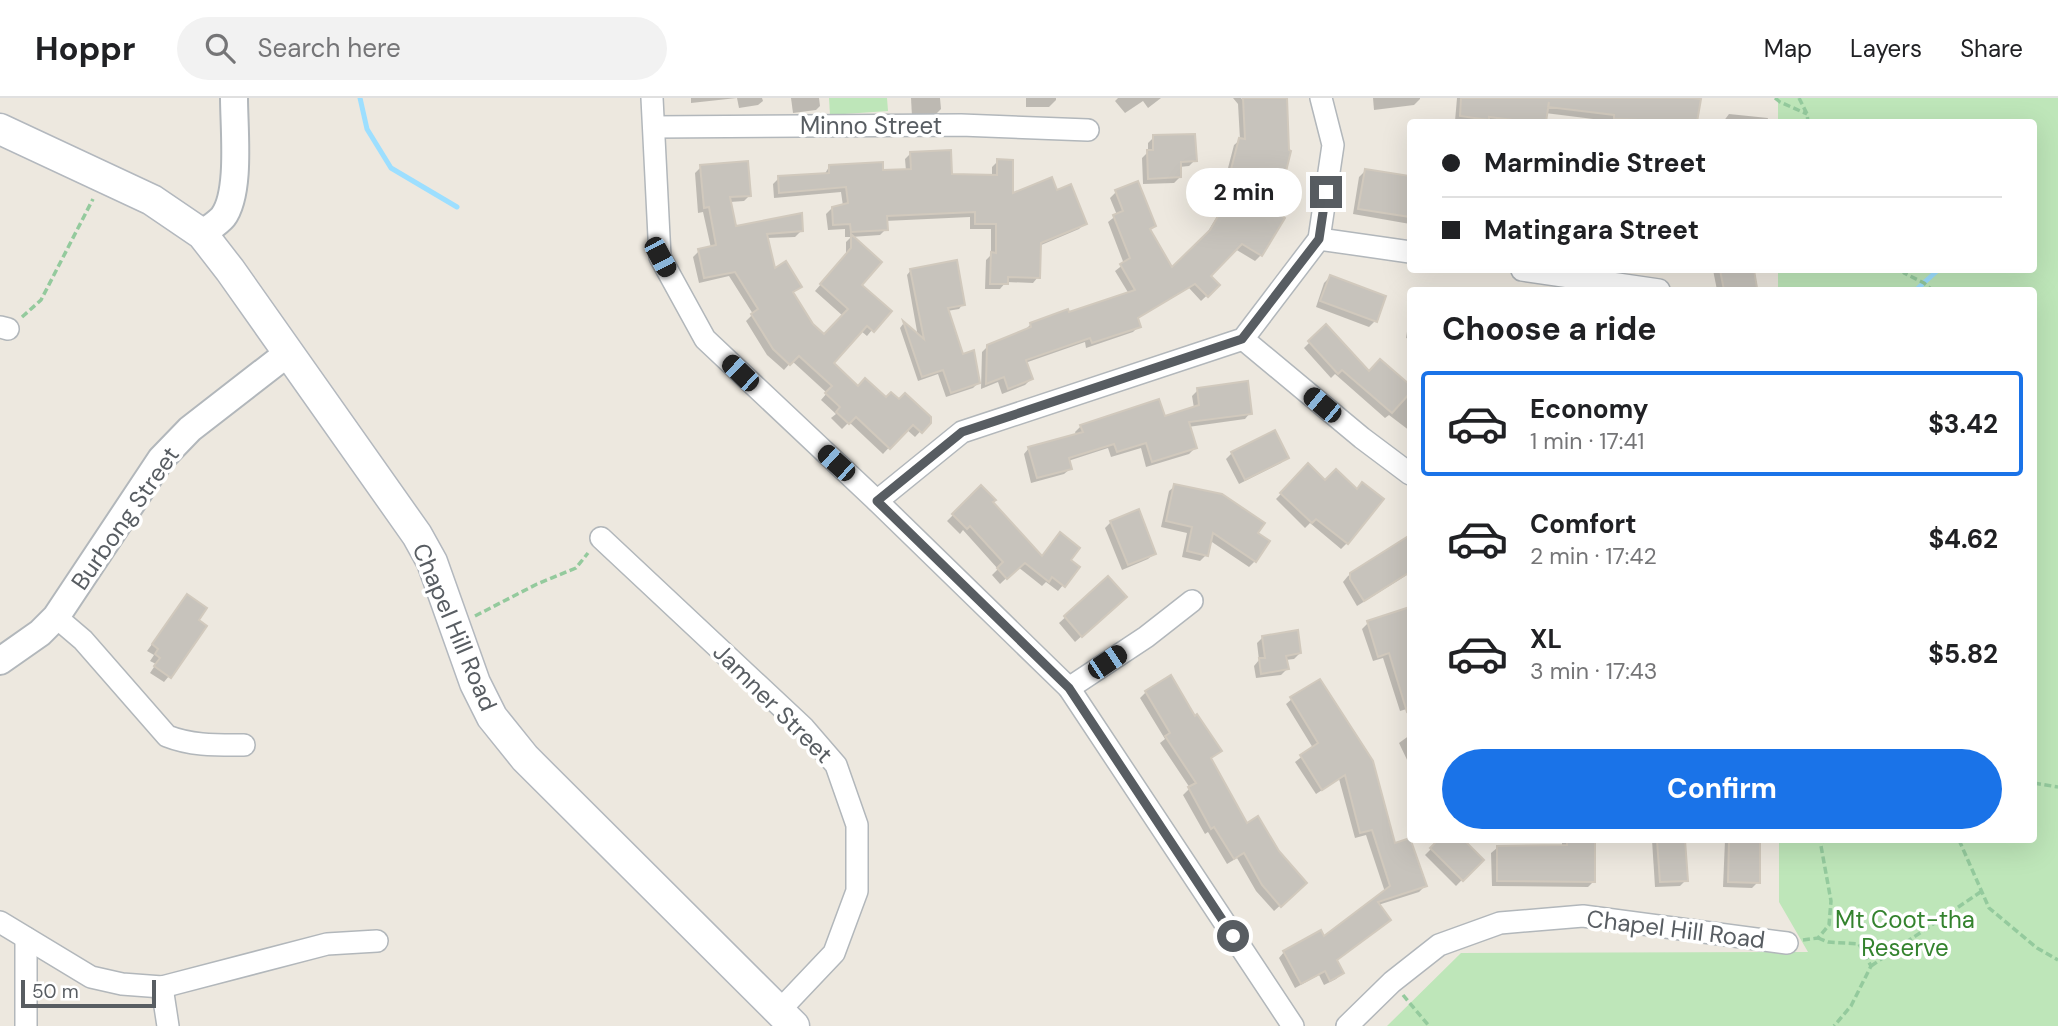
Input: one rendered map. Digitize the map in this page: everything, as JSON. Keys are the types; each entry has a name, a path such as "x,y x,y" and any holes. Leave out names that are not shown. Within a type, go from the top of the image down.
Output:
{"main road":[{"name":"Chapel Hill Road","path":"0,130 152,200 202,234 417,535 432,562 475,683 492,717 525,758 786,1019"}],"street":[{"path":"202,234 222,218 230,204 234,184 234,98"},
{"path":"652,98 660,257 705,339 877,501 1069,688 1293,1026"},
{"path":"877,501 962,432 1242,339 1319,239 1333,145 1321,98"},
{"name":"Minno Street","path":"654,127 961,125 1088,130"},
{"path":"1319,239 1407,253"},
{"path":"1543,273 1638,287"},
{"path":"1242,339 1407,472"},
{"name":"Burbong Street","path":"0,661 40,633 56,617 161,459 190,429 288,354"},
{"name":"Jamner Street","path":"601,538 804,728 836,765 857,825 857,891 834,953 786,1019"},
{"path":"1069,688 1146,637 1192,601"},
{"path":"56,617 83,640 167,736 198,744 244,745"},
{"name":"Chapel Hill Road","path":"1347,1026 1392,982 1439,945 1500,923 1583,916 1787,943"},
{"path":"0,922 91,977 122,984 162,987 327,944 377,941"},
{"path":"26,938 26,1026"},
{"path":"162,987 168,1026"}],"path":[{"path":"1775,98 1807,114"},
{"path":"1799,98 1808,119"},
{"path":"4,328 41,300 96,194"},
{"path":"1904,273 1928,287"},
{"path":"475,616 537,584 576,568 601,538"},
{"path":"2037,784 2058,787"},
{"path":"1818,938 1829,925 1831,901 1822,843"},
{"path":"1960,843 1989,908 2037,948 2058,960"},
{"path":"1835,1026 1851,1006 1871,966 1982,891"},
{"path":"1787,943 1818,938 1828,942 1859,944 1871,966"},
{"path":"1392,982 1429,1026"}],"green space":[{"path":"829,98 887,98 888,111 830,115"},
{"name":"Mt Coot-tha Reserve","path":"1778,98 2058,98 2058,1026 1387,1026 1461,953 1808,952 1779,902 1779,843 2037,843 2037,287 1778,287 1778,273 2037,273 2037,119 1778,119"}],"building":[{"path":"1243,98 1287,98 1291,151 1276,212 1285,218 1262,256 1242,244 1211,276 1220,285 1208,297 1195,284 1138,318 1141,327 1092,343 1090,338 1026,360 1033,379 1008,389 1004,377 986,384 987,345 1031,327 1030,323 1135,290 1120,264 1130,258 1113,215 1123,211 1115,190 1138,181 1156,226 1150,229 1172,267 1210,230 1235,187 1227,185 1239,138 1245,139"},
{"path":"1461,98 1701,99 1698,119 1614,119 1614,115 1548,107 1546,119 1482,119 1460,116"},
{"path":"1195,134 1197,161 1181,162 1181,177 1148,179 1147,150 1153,150 1153,135"},
{"path":"951,150 952,174 997,175 997,159 1013,160 1013,193 1052,177 1057,190 1071,184 1087,224 1041,243 1040,278 1008,277 1008,284 990,284 991,252 996,253 996,224 975,224 975,212 887,216 888,230 851,232 850,224 833,225 832,207 848,203 846,187 779,193 778,176 829,173 829,165 883,162 883,170 911,169 910,152"},
{"path":"748,161 751,196 730,197 736,226 802,213 803,231 767,234 775,268 786,261 802,287 793,292 813,324 824,334 848,309 820,284 851,248 851,234 882,262 862,285 892,311 874,332 867,326 834,363 858,386 865,378 886,397 891,392 899,399 905,393 931,417 931,423 922,433 913,425 890,449 856,417 849,424 836,412 840,407 825,393 832,386 799,356 790,365 773,349 751,314 758,309 735,272 704,278 698,249 716,245 709,207 704,208 700,165"},
{"path":"1365,169 1407,176 1407,217 1358,209"},
{"path":"957,260 965,305 948,308 963,354 974,350 980,383 951,393 943,370 922,377 903,321 924,339 910,269"},
{"path":"1721,273 1754,273 1757,287 1723,287"},
{"path":"1330,275 1386,296 1377,322 1320,301"},
{"path":"1326,324 1369,371 1380,359 1407,382 1407,396 1392,413 1342,370 1338,374 1308,341"},
{"path":"1248,381 1252,414 1189,422 1197,448 1152,462 1146,443 1117,452 1114,444 1069,458 1072,469 1037,478 1028,447 1083,432 1080,425 1159,399 1165,416 1199,405 1197,388"},
{"path":"1275,430 1289,458 1245,480 1231,452"},
{"path":"1308,463 1325,480 1336,469 1357,489 1362,482 1384,499 1348,544 1316,519 1312,523 1280,493"},
{"path":"1174,484 1222,494 1265,523 1258,533 1270,541 1256,562 1213,533 1208,556 1187,551 1192,527 1166,521"},
{"path":"981,485 1042,556 1060,532 1080,548 1071,560 1080,567 1065,587 1052,577 1049,582 1025,563 1007,579 997,568 1003,562 970,526 967,529 952,514"},
{"path":"1139,509 1156,554 1128,565 1110,521"},
{"path":"1407,537 1407,574 1364,601 1350,579 1350,573"},
{"path":"1108,576 1127,597 1082,637 1064,616"},
{"path":"187,594 207,608 199,620 207,626 171,678 154,666 160,658 155,654 158,649 152,644"},
{"path":"1407,608 1407,712 1389,653 1378,657 1367,621"},
{"path":"1298,630 1301,653 1286,656 1289,669 1261,674 1259,658 1265,658 1262,636"},
{"path":"1171,675 1195,716 1197,714 1222,751 1211,758 1247,823 1258,816 1279,851 1307,883 1281,907 1262,885 1244,853 1234,859 1214,827 1211,829 1188,787 1196,783 1165,736 1170,733 1145,691"},
{"path":"1320,679 1373,761 1395,843 1407,839 1407,843 1412,843 1427,886 1378,902 1391,920 1337,960 1344,973 1330,981 1325,971 1301,984 1283,951 1321,930 1324,936 1390,886 1372,830 1360,833 1345,775 1322,790 1300,755 1318,743 1290,697"},
{"path":"1435,843 1467,843 1484,860 1463,881 1430,848"},
{"path":"1595,843 1595,882 1497,881 1497,846"},
{"path":"1657,843 1685,843 1688,881 1660,882"},
{"path":"1729,843 1760,843 1760,883 1728,882"}],"waterway":[{"path":"360,98 367,129 391,168 457,207"},
{"path":"1919,287 1935,273"}],"route":[{"path":"1233,936 1069,688 877,501 962,432 1242,339 1319,239 1326,192"}]}
